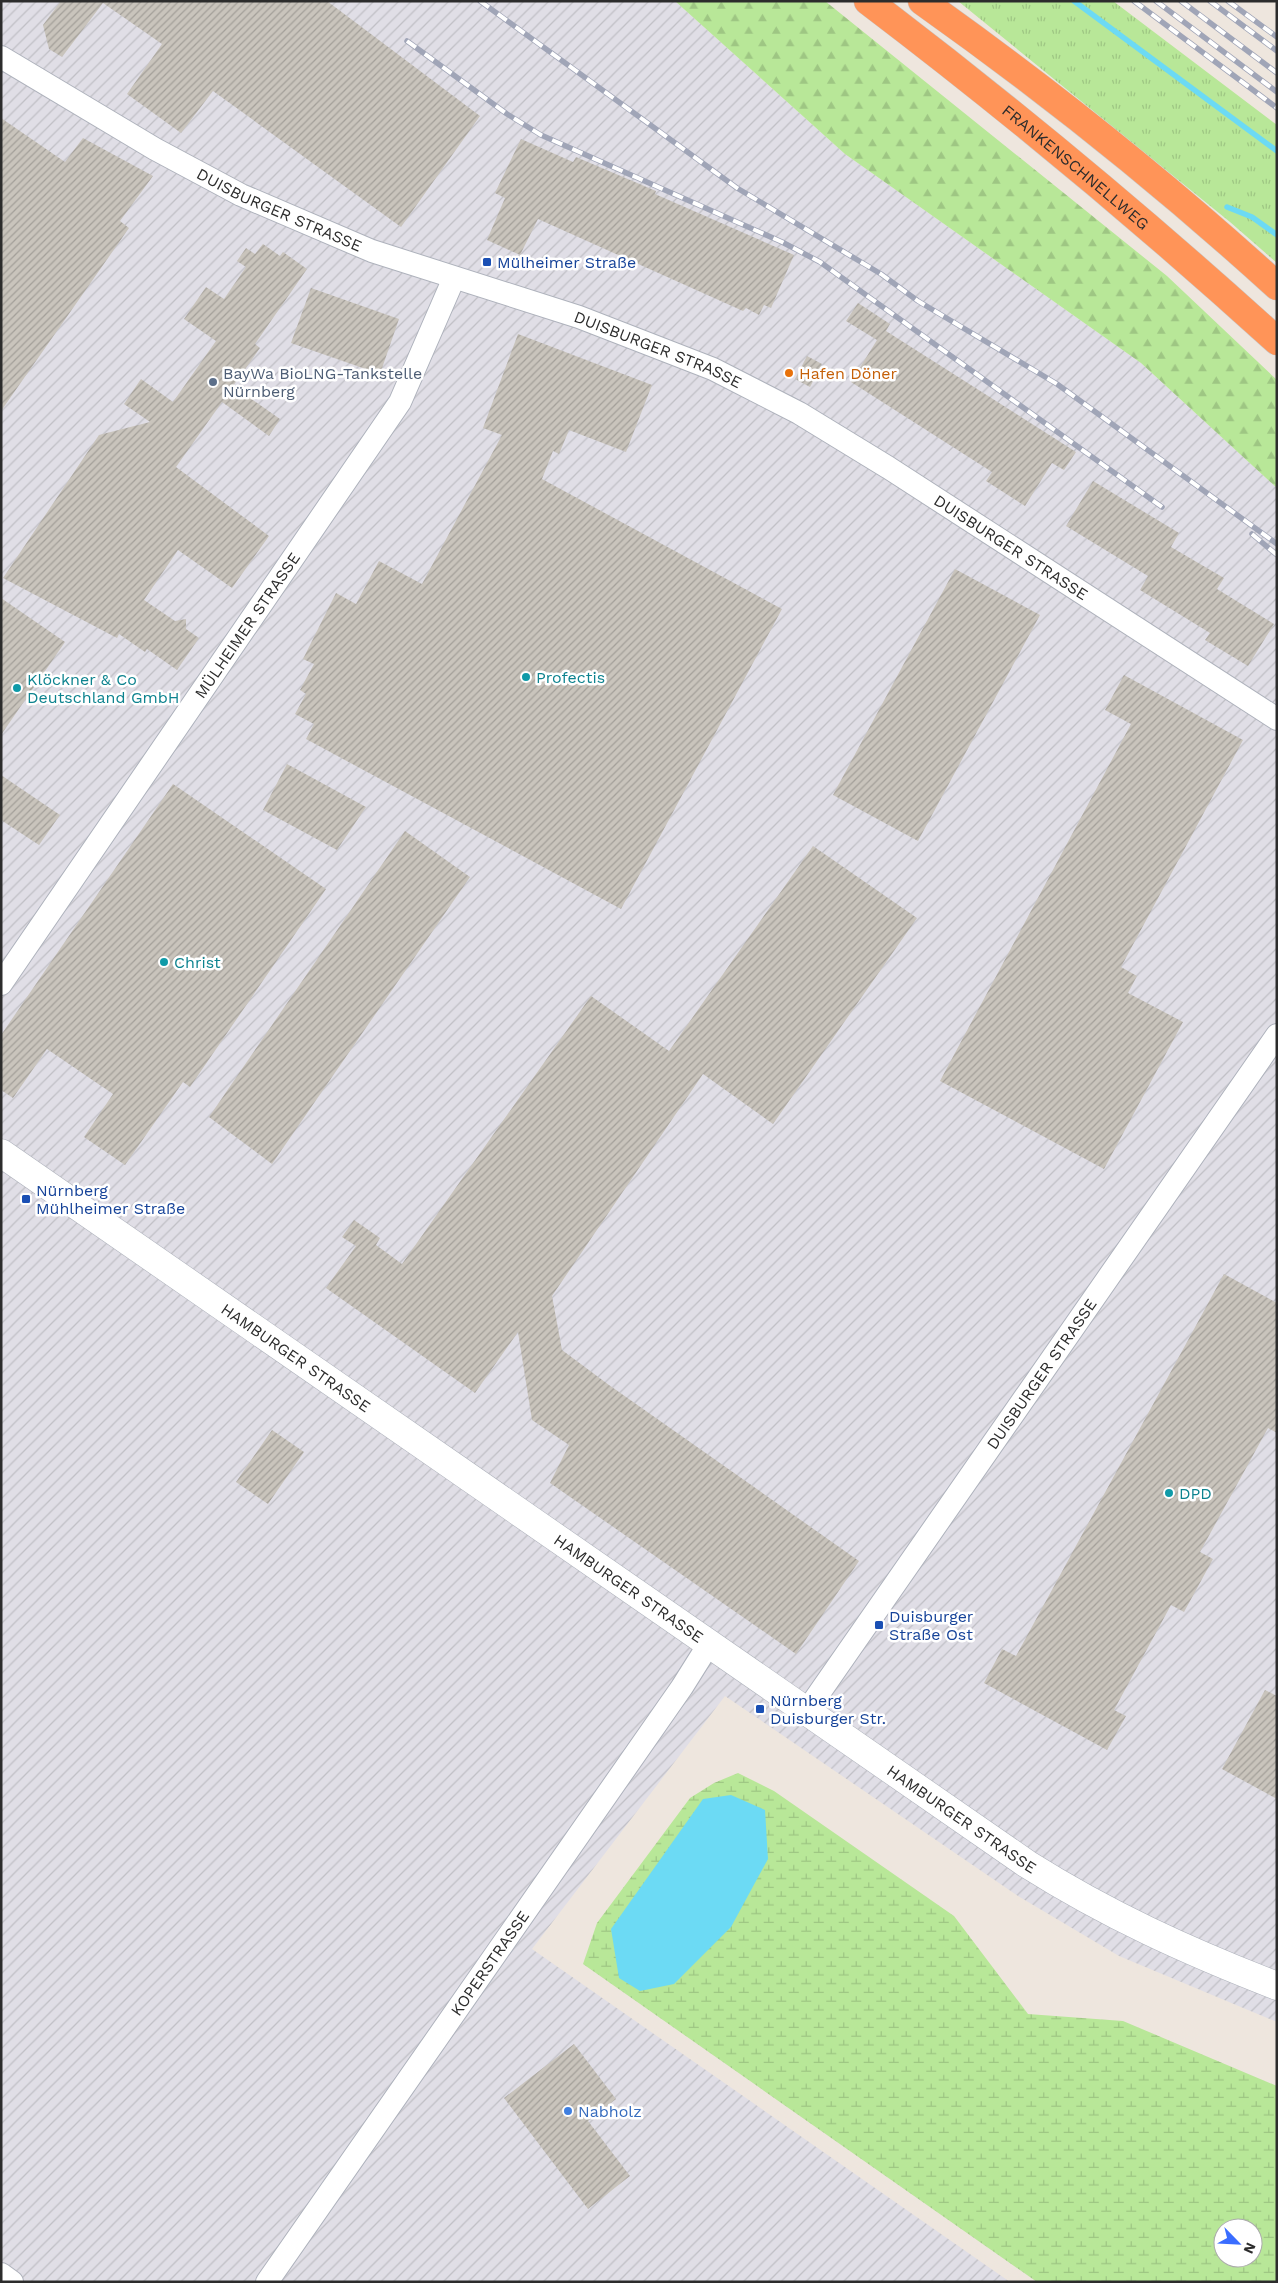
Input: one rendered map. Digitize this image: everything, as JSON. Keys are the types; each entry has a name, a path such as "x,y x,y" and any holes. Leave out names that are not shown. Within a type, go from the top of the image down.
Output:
{"highway":[{"name":"FRANKENSCHNELLWEG","path":"868,1 1023,124 1135,217 1277,341"},
{"path":"922,1 1076,114 1180,201 1277,286"}],"street":[{"name":"DUISBURGER STRASSE","path":"1,57 155,149 241,196 372,250 579,317 696,361 799,413 889,468 1277,719"},
{"name":"MÜLHEIMER STRASSE","path":"1,984 400,402 454,278"},
{"name":"DUISBURGER STRASSE","path":"806,1712 1141,1227 1277,1035"},
{"name":"HAMBURGER STRASSE","path":"1,1153 1005,1850 1066,1889 1164,1940 1277,1986"},
{"name":"KOPERSTRASSE","path":"267,2282 682,1688 709,1644"},
{"path":"1,2274 12,2282"}],"shaded area":[{"path":"1,1 675,1 845,154 1141,363 1277,488 1277,2022 1119,1956 1018,1896 725,1696 532,1949 1010,2282 1,2282"}],"green space":[{"path":"675,1 825,1 1167,276 1277,380 1277,488 1141,363 845,154"},
{"path":"958,1 1113,1 1277,125 1277,263 1230,222"},
{"path":"738,1773 774,1791 954,1916 1028,2014 1123,2021 1277,2086 1277,2282 1037,2282 583,1964 597,1923 690,1798 714,1783"}],"water":[{"path":"731,1795 765,1810 768,1859 731,1927 674,1984 640,1991 619,1978 611,1929 703,1799"}],"building":[{"path":"61,1 327,1 480,116 401,227 213,91 181,133 127,94 162,44 103,3 62,57 49,49 43,25"},
{"path":"1,118 65,162 83,138 153,176 120,221 129,228 1,411"},
{"path":"521,139 573,162 576,157 656,191 655,194 794,255 771,308 764,305 759,315 746,308 743,311 538,219 520,255 487,240 505,198 495,193"},
{"path":"263,244 280,256 283,252 307,269 255,344 260,348 233,386 280,419 269,436 222,402 176,467 269,536 232,588 178,550 144,600 175,621 186,619 186,629 199,638 177,670 147,649 145,652 119,634 117,638 3,578 99,435 150,422 124,404 141,379 173,402 216,341 184,319 206,287 224,299 246,267 237,261 246,248 255,254"},
{"path":"311,288 399,319 380,374 291,343"},
{"path":"858,303 890,324 886,331 1076,452 1064,470 1052,463 1025,506 986,481 992,472 851,382 877,340 846,321"},
{"name":"Profectis","path":"518,334 652,385 626,452 569,430 559,454 553,451 542,479 782,609 621,909 306,739 314,724 295,714 306,694 300,690 314,664 303,659 336,593 356,604 379,561 422,584 502,435 483,428"},
{"path":"807,356 822,364 810,387 795,379"},
{"path":"1093,481 1179,533 1171,547 1224,578 1217,589 1274,624 1248,666 1205,640 1210,633 1140,590 1148,576 1066,526"},
{"path":"955,569 1040,615 918,841 833,795"},
{"name":"Klöckner & Co Deutschland GmbH","path":"1,598 65,642 1,735"},
{"path":"1124,675 1243,740 1121,967 1137,976 1128,993 1183,1022 1104,1169 940,1081 1131,724 1105,710"},
{"path":"287,764 366,807 337,850 263,810"},
{"path":"1,775 60,815 39,845 1,820"},
{"name":"Christ","path":"173,784 326,889 190,1087 183,1082 125,1165 84,1137 113,1094 47,1049 13,1098 1,1090 1,1035"},
{"path":"405,831 470,877 272,1164 209,1117"},
{"path":"813,846 917,918 773,1124 703,1074 552,1296 562,1350 859,1561 796,1654 550,1483 569,1445 532,1420 518,1332 475,1393 326,1288 356,1246 342,1237 354,1220 380,1238 376,1245 402,1264 591,996 669,1051"},
{"name":"DPD","path":"1224,1274 1277,1303 1277,1433 1268,1428 1200,1552 1213,1559 1184,1612 1171,1605 1114,1710 1126,1716 1107,1750 984,1683 1002,1649 1016,1656"},
{"path":"272,1430 304,1452 268,1504 236,1482"},
{"path":"1265,1690 1277,1696 1277,1799 1222,1769"},
{"path":"574,2044 616,2099 588,2121 630,2176 588,2209 504,2098"}],"waterway":[{"path":"1074,1 1277,151"},
{"path":"1227,207 1252,217 1277,235"}],"railway":[{"path":"480,1 737,188 881,274 918,301 1057,384 1277,544"},
{"path":"1134,1 1277,108"},
{"path":"1156,1 1277,92"},
{"path":"1181,1 1277,73"},
{"path":"1210,1 1277,51"},
{"path":"1228,1 1277,37"},
{"path":"407,41 507,114 541,135 782,242 820,262 1162,507"},
{"path":"1252,534 1277,555"}],"place":[{"name":"Mülheimer Straße","path":"487,262"},
{"name":"Hafen Döner","path":"789,373"},
{"name":"BayWa BioLNG-Tankstelle Nürnberg","path":"213,382"},
{"name":"Profectis","path":"526,677"},
{"name":"Klöckner & Co Deutschland GmbH","path":"17,688"},
{"name":"Christ","path":"164,962"},
{"name":"Nürnberg Mühlheimer Straße","path":"26,1199"},
{"name":"DPD","path":"1169,1493"},
{"name":"Duisburger Straße Ost","path":"879,1625"},
{"name":"Nürnberg Duisburger Str.","path":"760,1709"},
{"name":"Nabholz","path":"568,2111"}]}
